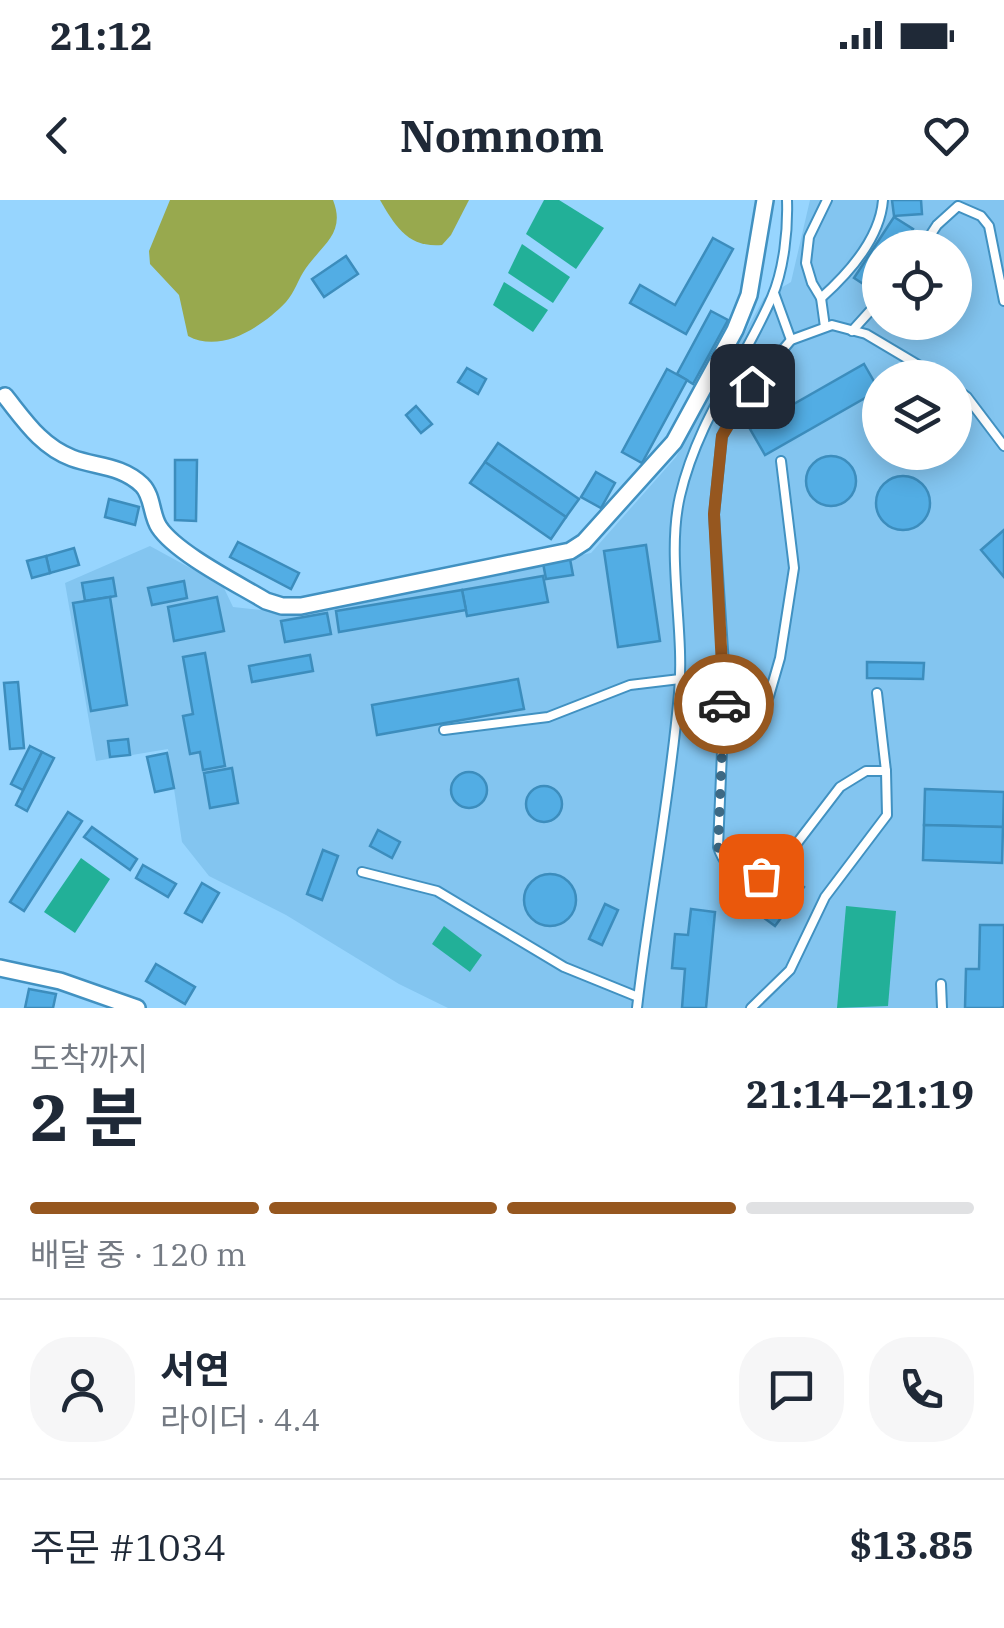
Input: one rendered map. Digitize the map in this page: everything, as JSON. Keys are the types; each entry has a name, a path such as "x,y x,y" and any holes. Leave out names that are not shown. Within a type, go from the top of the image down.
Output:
{"street":[{"path":"3,395 34,434 57,450 75,459 125,472 145,488 158,526 172,541 252,592 282,606 300,606 570,551 584,542 674,442 749,294 765,200"},
{"path":"0,968 60,981 137,1008"}],"lane":[{"path":"636,1008 680,679 676,535 680,497 718,394 774,293 788,221 788,200"},
{"path":"824,328 821,298 806,264 809,237 826,200"},
{"path":"821,298 870,242 883,200"},
{"path":"934,230 958,206 981,216 989,226 1004,301"},
{"path":"774,293 791,340"},
{"path":"852,331 862,320"},
{"path":"886,771 866,770 840,787 770,874 749,877 728,868 718,847 725,680 714,514 722,436 752,386 791,340 832,325 866,334 910,360"},
{"path":"972,404 1004,446"},
{"path":"723,732 758,714 769,696 780,658 794,568 781,461"},
{"path":"444,730 548,716 630,685 680,679"},
{"path":"751,1008 790,970 825,897 887,814 878,693"},
{"path":"362,872 437,891 564,967 638,997"},
{"path":"941,984 942,1008"}],"shaded area":[{"path":"170,200 333,200 337,221 331,237 276,311 240,335 201,341 188,336 179,295 150,264 149,251"},
{"path":"380,200 469,200 451,235 442,245 430,245 404,233"},
{"path":"544,200 559,200 604,228 576,269 526,234"},
{"path":"810,200 1004,200 1004,1008 448,1008 399,984 286,915 209,876 182,842 168,749 96,761 65,583 150,546 223,586 233,607 297,614 591,553 676,457 764,298 791,282"},
{"path":"522,244 570,277 553,303 508,273"},
{"path":"504,282 548,310 533,332 493,305"},
{"path":"81,858 110,879 75,933 44,912"},
{"path":"846,906 896,911 888,1006 837,1008"},
{"path":"444,926 482,955 470,972 432,944"}],"building":[{"path":"892,200 921,200 922,214 894,216"},
{"path":"894,217 913,229 912,230 885,230"},
{"path":"713,238 733,249 686,334 630,303 640,285 675,305"},
{"path":"346,256 358,274 324,297 312,279"},
{"path":"862,266 862,283 854,278"},
{"path":"711,311 728,320 693,384 677,374"},
{"path":"862,365 862,400 765,455 750,429"},
{"path":"467,368 486,379 478,394 458,382"},
{"path":"667,369 687,380 642,463 622,452"},
{"path":"416,406 432,424 421,433 406,415"},
{"path":"498,443 579,499 566,517 485,462"},
{"path":"831,456 849,463 856,481 849,499 831,506 813,499 806,481 813,463"},
{"path":"175,460 197,460 196,521 175,520"},
{"path":"485,462 566,517 551,539 470,483"},
{"path":"596,472 615,483 601,508 581,497"},
{"path":"903,476 922,484 930,503 922,522 903,530 884,522 876,503 884,484"},
{"path":"109,499 139,507 135,525 105,517"},
{"path":"1004,530 1004,577 981,550"},
{"path":"238,542 299,573 291,589 230,557"},
{"path":"646,545 660,641 618,647 604,551"},
{"path":"74,548 79,565 50,573 46,556"},
{"path":"46,556 50,573 32,578 27,561"},
{"path":"570,559 573,575 546,579 543,563"},
{"path":"543,576 548,602 467,616 462,590"},
{"path":"113,578 116,596 85,601 82,583"},
{"path":"184,581 187,598 152,605 148,588"},
{"path":"462,590 466,610 339,632 336,611"},
{"path":"110,597 127,705 91,711 73,603"},
{"path":"217,597 224,631 174,641 168,607"},
{"path":"327,613 331,634 285,642 281,621"},
{"path":"205,653 225,766 203,770 200,752 190,754 183,716 193,714 183,657"},
{"path":"310,655 313,671 252,682 249,666"},
{"path":"867,662 924,663 923,679 867,678"},
{"path":"518,679 524,709 377,735 372,705"},
{"path":"18,682 24,748 10,749 4,683"},
{"path":"128,739 130,755 110,757 108,741"},
{"path":"30,746 42,752 23,790 11,784"},
{"path":"42,752 54,758 27,811 16,805"},
{"path":"167,753 174,788 155,792 147,757"},
{"path":"232,768 238,803 210,808 204,773"},
{"path":"469,772 482,777 487,790 482,803 469,808 456,803 451,790 456,777"},
{"path":"544,786 557,791 562,804 557,817 544,822 531,817 526,804 531,791"},
{"path":"925,789 1004,792 1003,827 924,825"},
{"path":"68,812 82,821 24,911 10,902"},
{"path":"924,825 1003,827 1002,863 923,860"},
{"path":"92,827 137,859 130,870 84,837"},
{"path":"378,830 400,842 392,858 370,846"},
{"path":"323,850 338,856 322,900 307,894"},
{"path":"143,865 176,884 168,897 136,878"},
{"path":"550,874 569,881 576,900 569,919 550,926 531,919 524,900 531,881"},
{"path":"789,876 804,887 775,926 760,915"},
{"path":"202,883 219,893 202,922 185,913"},
{"path":"605,904 618,910 602,945 589,939"},
{"path":"691,909 715,912 706,1008 682,1008 685,969 672,968 675,934 688,935"},
{"path":"980,925 1004,925 1004,1007 965,1008 966,969 979,969"},
{"path":"156,964 195,987 185,1004 146,981"},
{"path":"29,989 56,994 53,1008 25,1008"}],"way so far":[{"path":"724,704 718,847 728,868 749,877 761,876"}],"route":[{"path":"724,704 714,514 722,436 752,386"}]}
